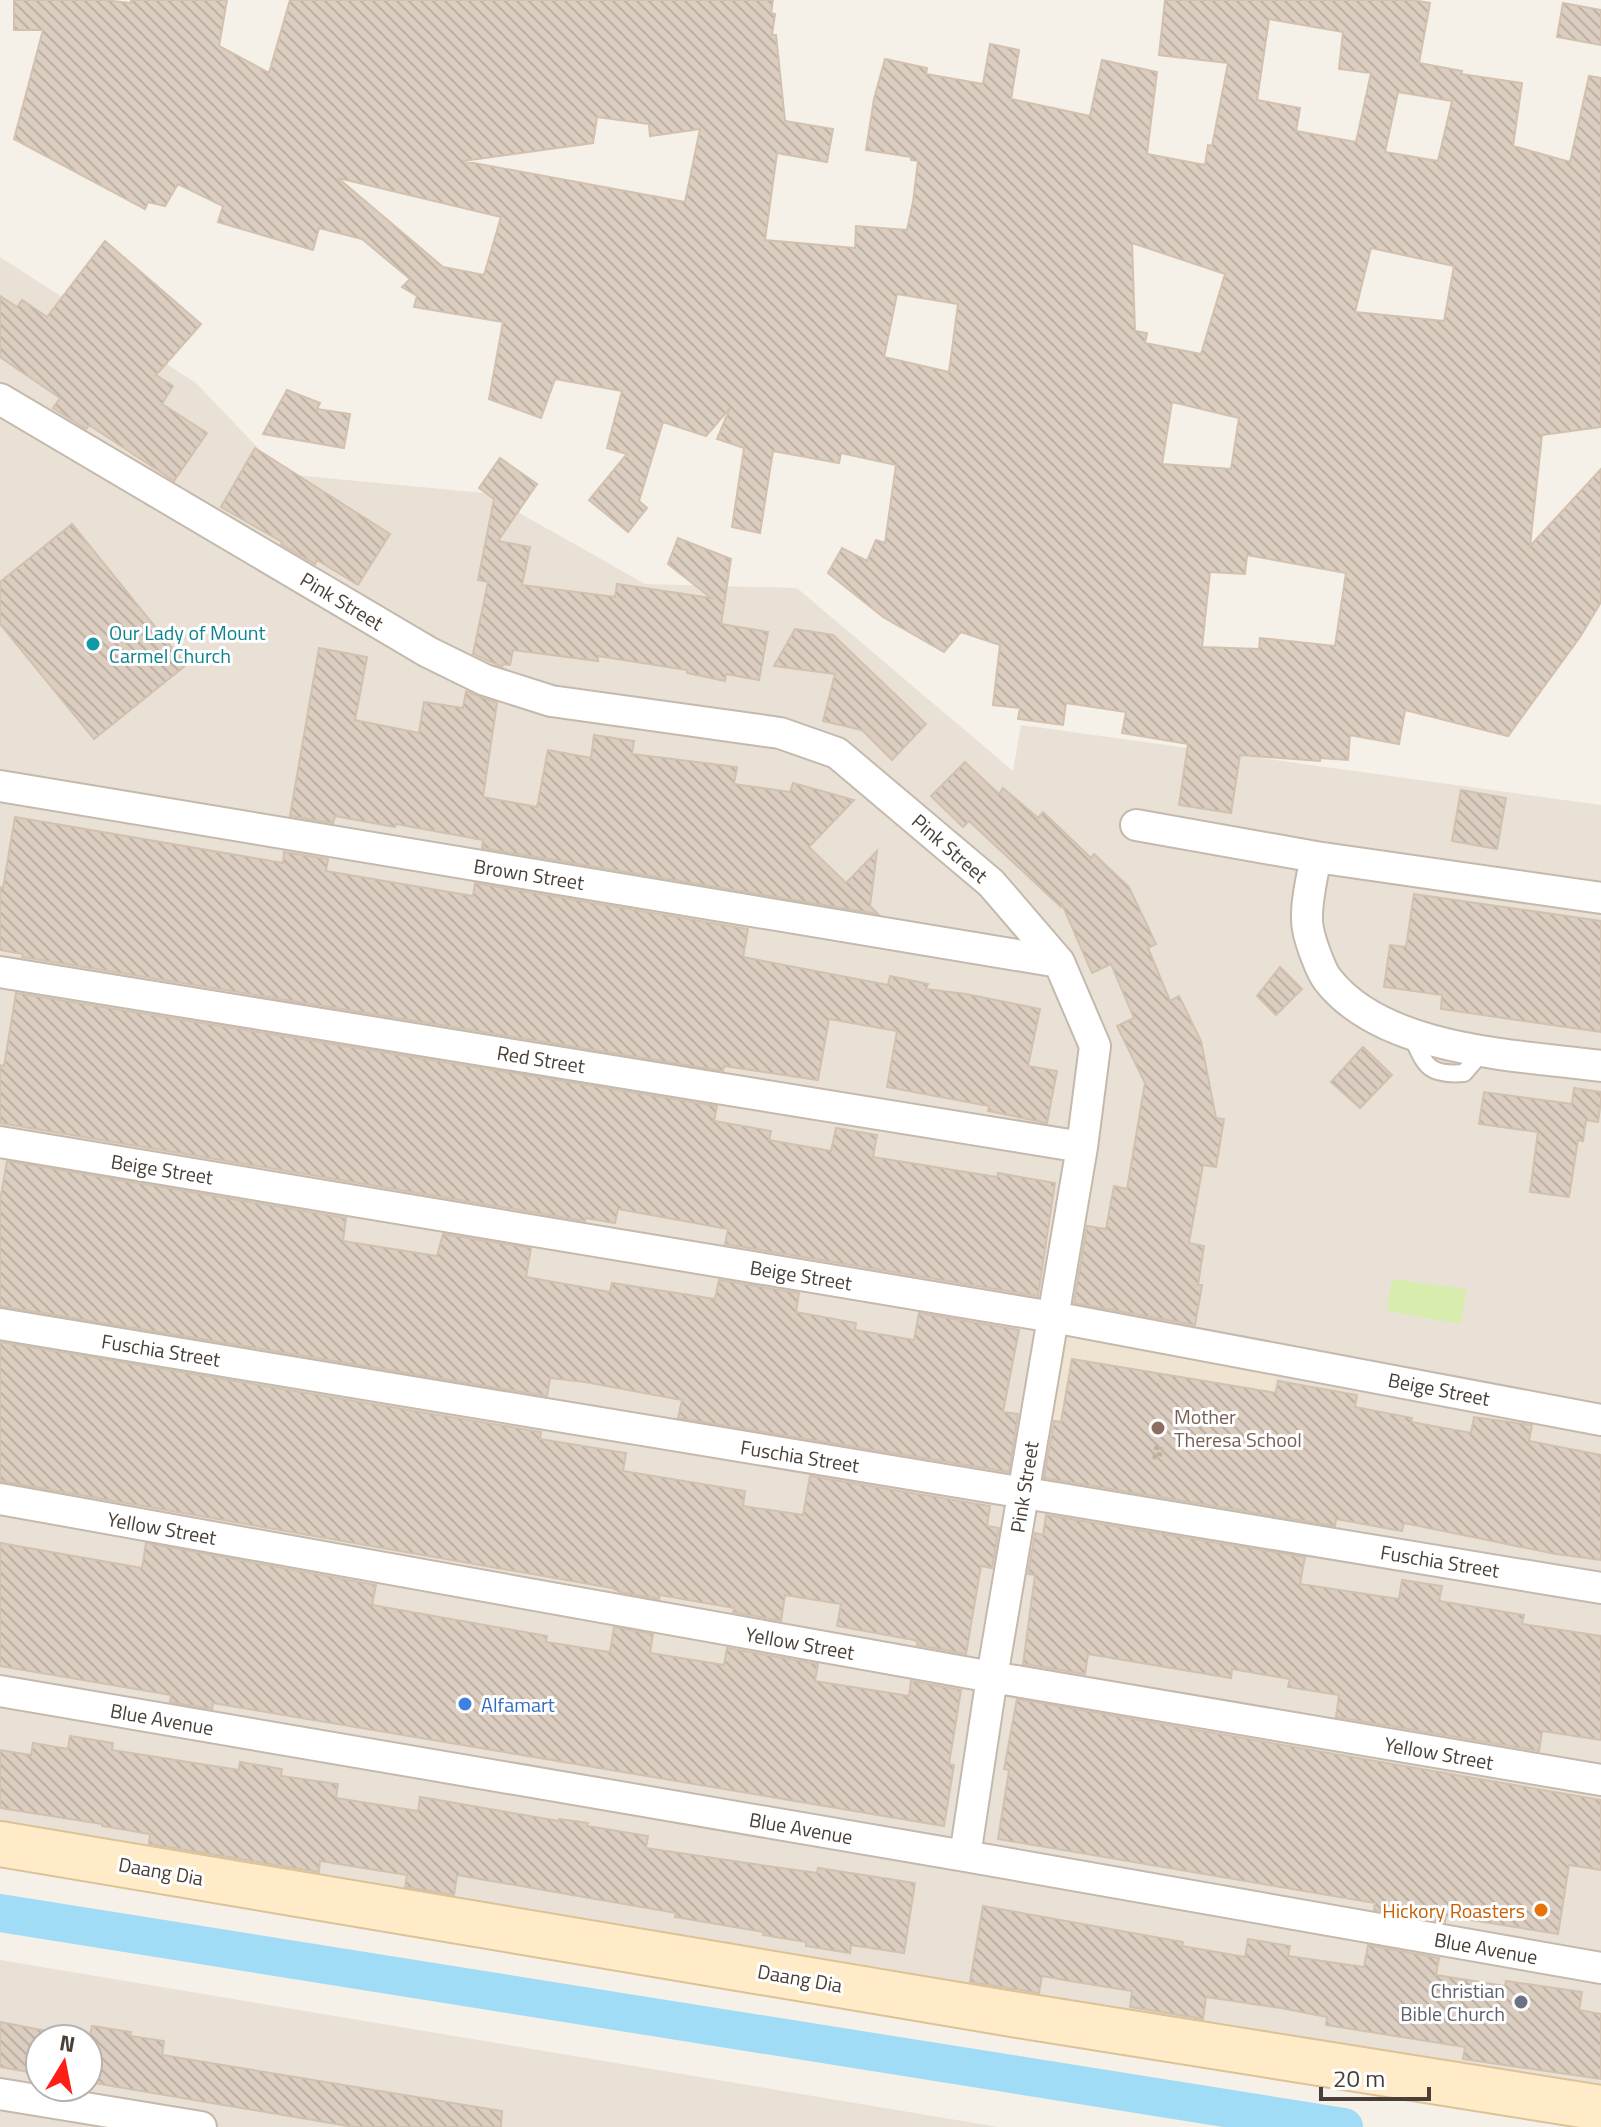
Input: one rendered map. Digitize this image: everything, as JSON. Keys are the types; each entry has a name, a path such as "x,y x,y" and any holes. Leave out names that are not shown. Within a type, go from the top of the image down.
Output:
{"street":[{"name":"Pink Street","path":"0,399 428,652 485,680 551,701 780,733 837,753 991,883 1059,962 1095,1046 1082,1147 992,1677 965,1856"},
{"name":"Brown Street","path":"0,786 1059,962"},
{"path":"1136,825 1316,857 1601,898"},
{"path":"1316,857 1307,927 1326,979 1361,1011 1411,1034 1483,1051 1601,1066"},
{"name":"Red Street","path":"0,972 1082,1147"},
{"name":"Beige Street","path":"0,1142 1053,1317 1601,1420"},
{"name":"Fuschia Street","path":"0,1324 1601,1588"},
{"name":"Yellow Street","path":"0,1499 992,1677 1601,1780"},
{"name":"Blue Avenue","path":"0,1691 1601,1968"},
{"name":"Daang Dia","path":"0,1844 1018,2015 1601,2108"},
{"path":"0,2094 201,2127"}],"shaded area":[{"path":"0,257 196,383 283,474 484,493 645,584 797,588 1013,771 1021,725 1601,805 1601,2127 1572,2127 0,1855"},
{"name":"Mother Theresa School","path":"1065,1332 1277,1368 1251,1524 1039,1487"},
{"path":"0,1960 998,2127 0,2127"}],"green space":[{"path":"1392,1279 1466,1289 1461,1324 1387,1311"}],"building":[{"path":"14,0 131,3 131,0 227,0 219,46 269,73 290,0 773,0 772,35 776,35 785,121 833,129 827,162 777,153 765,240 855,248 856,226 907,230 913,202 918,161 911,160 911,157 866,150 874,99 885,59 927,68 926,74 983,84 990,44 1019,50 1011,99 1090,116 1102,60 1157,72 1147,154 1205,165 1208,145 1212,146 1228,63 1159,55 1165,0 1413,0 1430,3 1419,63 1462,71 1461,74 1522,83 1513,146 1570,162 1589,76 1601,78 1601,427 1542,435 1530,546 1601,469 1601,602 1580,637 1508,736 1405,710 1399,744 1350,735 1348,760 1240,755 1231,813 1179,805 1188,744 1122,733 1126,712 1066,703 1063,725 1018,719 1020,708 993,705 1000,645 961,632 944,652 883,617 828,573 842,548 867,561 876,540 885,543 896,465 841,453 839,463 773,451 760,533 732,527 744,448 717,439 730,408 706,436 663,422 639,501 647,508 628,532 589,500 627,454 607,448 622,391 555,379 541,418 489,399 503,322 414,307 417,296 402,287 410,279 362,239 319,228 313,250 218,222 223,206 178,184 165,206 148,202 145,209 14,139 43,30 14,30","holes":["1269,19 1343,32 1339,69 1371,73 1356,142 1296,131 1300,108 1257,100","1398,92 1452,101 1438,161 1385,152","597,117 649,124 650,136 700,129 685,202 463,161 593,143","338,178 501,217 484,275 443,267","1132,243 1225,274 1201,354 1145,343 1147,333 1135,331","1371,248 1454,266 1444,321 1355,312","897,294 958,304 949,372 884,357","1172,402 1239,418 1231,469 1162,464","1247,555 1346,573 1335,646 1260,638 1259,649 1202,647 1210,572 1245,574"]},
{"path":"1563,3 1601,10 1601,45 1557,37"},
{"path":"105,241 201,324 156,375 173,386 162,404 207,433 174,481 89,425 86,429 53,408 60,398 0,357 0,296 17,307 22,300 47,317"},
{"path":"287,390 320,403 317,409 350,414 344,448 263,434"},
{"path":"255,448 390,534 358,585 317,560 315,564 221,507"},
{"path":"500,458 537,484 498,541 530,547 522,585 615,597 617,584 711,598 668,564 678,538 731,559 721,624 768,632 759,680 726,674 725,681 687,673 687,670 598,656 598,661 513,650 510,665 503,664 502,667 473,654 488,582 478,580 494,499 479,488"},
{"name":"Our Lady of Mount Carmel Church","path":"72,524 186,665 94,739 0,624 0,582"},
{"path":"795,629 833,635 926,724 892,760 862,730 823,721 835,674 774,666"},
{"path":"319,648 367,657 355,720 419,733 424,702 463,708 466,691 497,703 483,797 537,807 548,750 591,758 594,735 634,741 632,754 737,767 734,784 790,792 793,783 854,800 809,847 846,883 877,851 870,906 878,914 482,848 483,840 396,824 395,827 335,816 333,823 290,816"},
{"path":"965,762 999,794 1003,788 1038,818 1043,812 1091,858 1094,854 1129,887 1156,944 1148,948 1170,1001 1179,996 1201,1041 1216,1118 1224,1119 1216,1167 1203,1165 1189,1243 1204,1246 1198,1285 1202,1285 1195,1325 1074,1303 1087,1226 1106,1229 1114,1186 1127,1189 1145,1083 1117,1026 1134,1018 1111,964 1092,973 1062,904 1061,907 969,821 963,827 931,796"},
{"path":"1461,790 1506,798 1497,849 1452,841"},
{"path":"15,817 283,863 284,852 328,859 326,871 473,896 475,883 748,929 743,957 888,985 890,976 928,984 926,989 1040,1009 1028,1066 1057,1071 1047,1123 988,1111 989,1106 887,1087 897,1031 829,1019 818,1080 724,1066 723,1071 22,957 23,954 0,950 0,887 3,888"},
{"path":"1414,894 1601,921 1601,1032 1441,1009 1442,995 1384,987 1390,945 1406,947"},
{"path":"1280,967 1302,989 1276,1015 1257,996"},
{"path":"16,993 717,1106 714,1121 771,1131 769,1140 831,1151 836,1128 877,1135 873,1157 1055,1183 1038,1296 725,1244 728,1229 618,1209 615,1223 586,1218 585,1221 0,1123 0,1065 4,1066"},
{"path":"1363,1047 1392,1075 1360,1108 1331,1082"},
{"path":"1574,1088 1601,1092 1601,1101 1598,1122 1586,1120 1583,1141 1578,1140 1569,1197 1530,1192 1538,1132 1479,1124 1484,1092 1572,1104"},
{"path":"7,1161 346,1218 343,1241 437,1256 443,1234 531,1248 526,1277 610,1292 612,1283 715,1299 719,1280 799,1293 796,1312 856,1323 855,1330 914,1340 919,1313 1019,1330 1003,1412 1018,1414 1009,1472 678,1418 682,1400 585,1382 550,1378 547,1396 0,1306 0,1201"},
{"path":"0,1342 541,1432 540,1439 626,1453 623,1471 745,1491 743,1506 803,1515 810,1476 990,1506 987,1526 999,1528 992,1568 981,1566 966,1654 917,1645 918,1642 914,1640 837,1626 841,1604 785,1595 781,1621 733,1612 734,1608 660,1595 659,1599 612,1588 0,1481"},
{"path":"1072,1359 1276,1393 1278,1381 1357,1395 1355,1407 1471,1433 1474,1417 1532,1425 1529,1441 1601,1455 1601,1560 1556,1554 1404,1523 1402,1531 1336,1519 1335,1526 1044,1478 1054,1421 1061,1422"},
{"path":"1046,1515 1305,1557 1300,1584 1399,1599 1402,1580 1442,1586 1439,1601 1524,1615 1522,1624 1601,1636 1601,1740 1542,1731 1539,1751 1336,1717 1339,1695 1288,1687 1290,1679 1232,1669 1231,1678 1088,1654 1085,1674 1023,1664 1035,1575 1028,1574 1035,1533 1043,1535"},
{"path":"0,1543 142,1568 146,1543 376,1585 372,1605 547,1636 546,1642 610,1652 614,1627 653,1634 650,1653 724,1665 727,1648 818,1664 815,1681 909,1696 911,1681 961,1690 949,1764 954,1765 944,1826 213,1703 212,1709 170,1702 171,1695 0,1666"},
{"path":"1017,1699 1601,1800 1601,1870 1569,1865 1558,1934 1446,1916 1445,1922 1374,1910 1375,1903 998,1839 1009,1770 1004,1769"},
{"path":"70,1736 113,1743 112,1750 239,1770 240,1762 282,1769 281,1776 338,1784 336,1798 418,1811 420,1797 559,1821 588,1823 587,1826 648,1836 646,1848 817,1873 818,1868 915,1883 904,1953 851,1945 850,1953 806,1946 806,1942 763,1935 764,1932 675,1917 676,1913 457,1875 454,1895 405,1887 407,1875 320,1861 319,1872 149,1844 150,1834 0,1808 0,1750 31,1755 33,1743 68,1749"},
{"path":"983,1906 1183,1942 1182,1946 1245,1957 1248,1939 1290,1946 1288,1956 1364,1967 1368,1945 1439,1958 1436,1975 1505,1986 1506,1981 1582,1992 1579,2010 1601,2014 1601,2079 1463,2059 1465,2047 1326,2025 1327,2017 1281,2008 1206,1997 1203,2019 1130,2007 1132,1991 1042,1976 1039,1993 970,1982"},
{"path":"0,2022 24,2027 24,2071 0,2067"},
{"path":"104,2028 164,2041 162,2055 502,2111 501,2127 354,2127 104,2085"}],"waterway":[{"path":"0,1913 1344,2127"}],"place":[{"name":"Our Lady of Mount Carmel Church","path":"93,644"},
{"name":"Mother Theresa School","path":"1158,1428"},
{"name":"Alfamart","path":"465,1704"},
{"name":"Hickory Roasters","path":"1541,1910"},
{"name":"Christian Bible Church","path":"1521,2002"}]}
